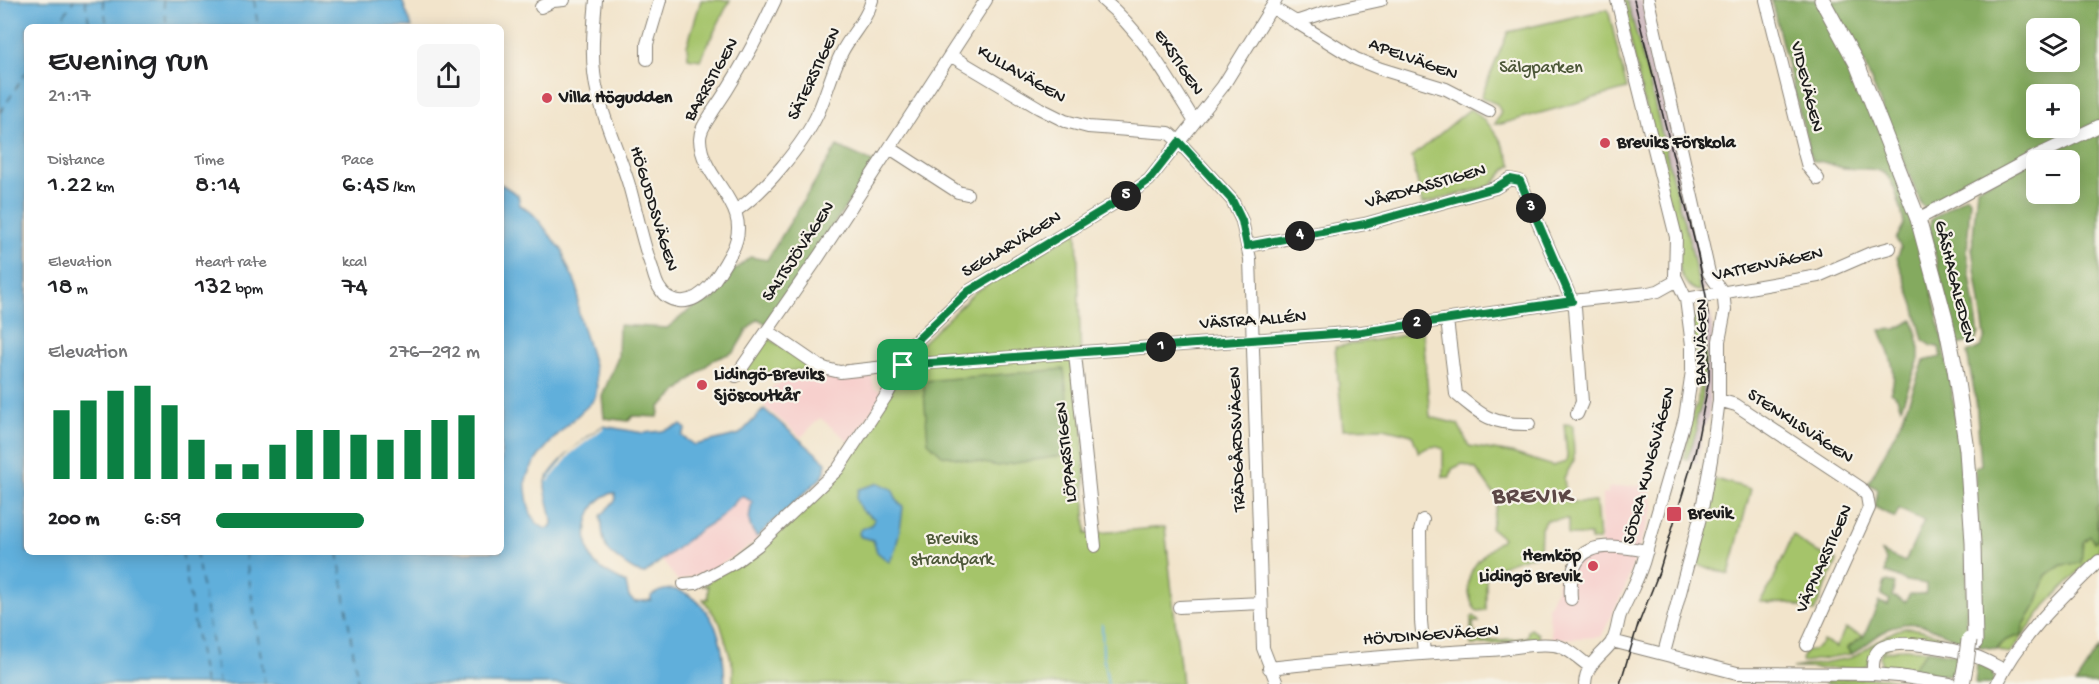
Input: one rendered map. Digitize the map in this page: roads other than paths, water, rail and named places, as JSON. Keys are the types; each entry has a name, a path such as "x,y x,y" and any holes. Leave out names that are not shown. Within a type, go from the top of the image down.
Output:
{"main road":[{"name":"GÅSHAGALEDEN","path":"1822,0 1857,64 1918,219 1945,319 1961,405 1970,491 1974,593 1971,684"},
{"name":"GÅSHAGALEDEN","path":"1962,684 1970,664"}],"street":[{"path":"541,7 554,1 564,0"},
{"name":"HÖGUDDSVÄGEN","path":"596,0 593,31 594,70 598,95 628,184 647,255 659,289 667,297 675,301 684,301 703,294 732,250 738,229 735,210"},
{"path":"647,59 647,44 660,0"},
{"name":"BARRSTIGEN","path":"735,210 706,162 700,137 703,126 740,71 775,0"},
{"name":"SÄTERSTIGEN","path":"735,210 748,203 807,134 844,48 864,18 872,0"},
{"name":"SALTSJÖVÄGEN","path":"736,376 890,148 986,0"},
{"name":"EKSTIGEN","path":"1103,0 1143,41 1195,122"},
{"path":"1296,22 1326,12 1381,0"},
{"name":"SÖDRA KUNGSVÄGEN","path":"1589,666 1612,641 1620,615 1636,584 1681,432 1692,371 1692,345 1686,299 1676,281 1674,272 1676,237 1617,0"},
{"name":"BANVÄGEN","path":"1648,0 1709,273 1723,293 1725,310 1719,341 1719,400 1711,460 1701,514 1664,653"},
{"name":"VIDEVÄGEN","path":"1766,0 1808,167 1818,179"},
{"name":"SEGLARVÄGEN","path":"684,584 696,583 735,562 758,545 822,486 846,459 915,342 969,291 1149,180 1223,86 1274,4"},
{"name":"APELVÄGEN","path":"1274,4 1296,22 1356,59 1446,89 1489,111"},
{"name":"KULLAVÄGEN","path":"950,55 1065,121 1088,127 1169,133 1179,142"},
{"path":"1918,219 2036,156 2099,126"},
{"name":"TRÄDGÅRDSVÄGEN","path":"1179,142 1232,200 1242,221 1250,259 1263,648 1277,684"},
{"path":"890,148 958,192 968,194"},
{"name":"VÅRDKASSTIGEN","path":"1247,246 1365,224 1495,188 1510,179 1520,181 1572,301"},
{"name":"VATTENVÄGEN","path":"1686,299 1818,276 1871,253 1890,248"},
{"name":"VÄSTRA ALLÉN","path":"768,331 819,366 840,372 903,365 1362,332 1572,301 1648,293 1658,291 1676,281"},
{"path":"1572,301 1575,308 1582,402 1577,414"},
{"path":"1447,320 1456,394 1481,415 1498,422 1513,425 1529,424"},
{"name":"LÖPARSTIGEN","path":"1075,354 1095,546"},
{"name":"STENKILSVÄGEN","path":"1719,400 1736,405 1861,488"},
{"name":"VÄPNARSTIGEN","path":"1807,645 1869,508 1867,496 1861,488"},
{"path":"1423,520 1420,531 1420,621 1424,653"},
{"path":"1571,599 1570,581 1575,562 1587,551 1629,548 1647,551"},
{"path":"1998,684 2004,670 2039,623 2099,561"},
{"path":"1179,607 1261,603"},
{"path":"1612,641 1664,653 1736,678 1873,674 1950,684"},
{"name":"HÖVDINGEVÄGEN","path":"1269,668 1545,644 1568,651 1589,666"},
{"path":"1873,674 1874,658 1878,650 1883,646 1898,644 1932,646 1963,652 2004,670"},
{"path":"1585,684 1589,666"}],"water":[{"path":"0,0 402,0 411,24 24,24 24,555 504,555 504,186 518,195 520,205 533,214 563,251 578,290 580,319 592,356 597,382 593,401 555,438 530,470 526,480 526,492 532,515 539,525 546,529 552,524 545,486 552,471 578,445 603,426 643,433 662,431 681,425 686,429 682,436 695,445 740,434 764,409 826,462 822,477 757,537 749,517 752,502 743,496 720,518 700,530 644,574 635,571 618,559 605,545 601,516 616,499 615,494 603,497 591,513 586,533 594,562 608,574 626,583 629,597 635,602 651,600 651,596 671,589 690,595 705,610 716,628 720,641 725,684 0,684"},
{"path":"879,483 892,489 903,507 897,544 889,562 877,552 873,540 861,537 859,534 860,530 871,525 875,519 861,510 856,499 859,489"}],"waterway":[{"path":"1102,624 1103,656 1108,684"}],"tram line":[{"path":"1634,0 1697,251 1706,296 1709,327 1709,380 1695,453 1659,572 1637,628"},
{"path":"1620,684 1639,621"}],"place":[{"name":"Villa Högudden","path":"547,98"},
{"name":"Breviks Förskola","path":"1605,143"},
{"name":"Lidingö-Breviks Sjöscoutkår","path":"702,385"},
{"name":"Brevik","path":"1674,514"},
{"name":"Hemköp Lidingö Brevik","path":"1593,566"}],"district":[{"name":"BREVIK","path":"1533,497"}],"park label":[{"name":"Sälgparken","path":"1541,68"},
{"name":"Breviks strandpark","path":"952,549"}]}
